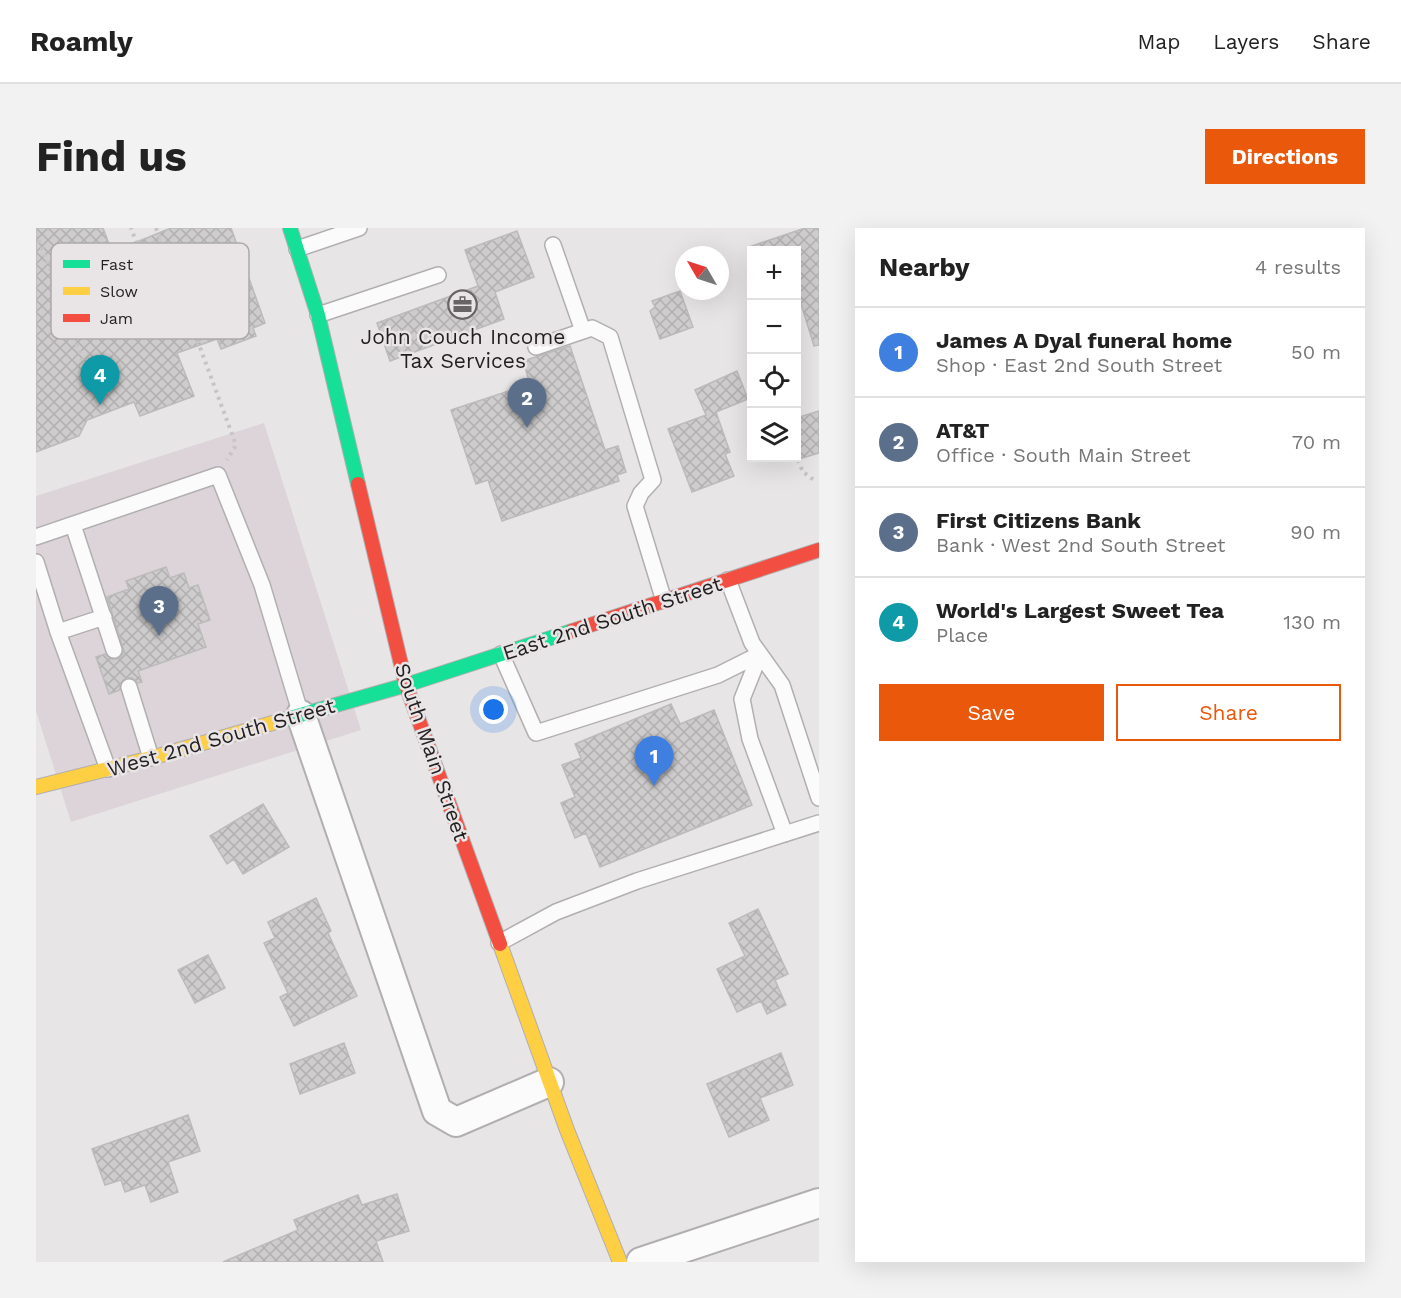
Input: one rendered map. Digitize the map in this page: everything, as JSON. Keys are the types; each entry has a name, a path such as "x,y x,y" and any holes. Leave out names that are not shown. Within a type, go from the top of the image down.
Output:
{"main road":[{"name":"South Main Street","path":"290,228 318,315 406,685 549,1082 620,1262"},
{"name":"East 2nd South Street","path":"406,685 819,550"},
{"name":"West 2nd South Street","path":"36,787 151,758 406,685"}],"street":[{"path":"302,716 437,1112 456,1122 549,1082"},
{"path":"642,1262 819,1203"}],"lane":[{"path":"297,249 359,228"},
{"path":"553,245 583,331"},
{"path":"318,315 438,275"},
{"path":"536,347 592,328 610,337 653,480 635,506 664,601"},
{"path":"36,537 218,475 262,585 302,716"},
{"path":"73,525 114,650"},
{"path":"36,562 58,632 108,769"},
{"path":"728,580 752,643 782,684 819,798"},
{"path":"58,632 104,617"},
{"path":"501,654 536,733 718,675 759,654"},
{"path":"759,654 742,699 750,739 785,834"},
{"path":"129,687 151,758"},
{"path":"499,942 556,912 637,881 819,823"}],"path":[{"path":"131,228 137,243"},
{"path":"156,228 162,243"},
{"path":"36,233 51,271"},
{"path":"151,243 161,240"},
{"path":"75,339 95,396"},
{"path":"197,339 236,445 218,475"},
{"path":"799,462 803,472 814,480"}],"shaded area":[{"path":"264,423 361,730 71,822 36,711 36,496"}],"building":[{"path":"36,228 103,228 109,243 51,243 51,339 217,339 177,353 194,396 140,416 134,402 87,420 79,436 36,452"},
{"path":"171,228 231,228 236,243 134,243"},
{"path":"805,228 819,228 819,345 814,346 801,304 801,246 752,246"},
{"name":"John Couch Income Tax Services","path":"517,231 534,277 495,292 504,319 390,361 377,323 478,286 465,250"},
{"path":"249,278 265,323 253,328 256,336 249,339"},
{"path":"675,293 675,300 683,300 693,327 660,339 650,311 655,307 652,301"},
{"path":"217,339 248,339 221,349"},
{"path":"570,346 605,450 618,446 626,472 617,475 619,481 502,521 488,480 476,484 451,410 530,384 523,361"},
{"path":"737,371 747,399 716,412 730,452 725,454 734,476 692,492 668,429 706,415 695,390"},
{"path":"819,411 819,453 801,458 801,416"},
{"path":"166,567 170,578 184,573 189,588 198,585 210,620 198,624 206,647 138,671 142,682 138,683 132,678 126,678 120,684 120,690 109,694 96,657 105,654 111,659 116,659 121,657 124,651 107,597 129,589 126,581"},
{"path":"671,704 680,724 714,710 752,805 600,867 586,833 575,838 561,803 575,797 562,765 581,758 575,744"},
{"path":"263,804 289,847 243,874 234,859 227,864 210,836"},
{"path":"316,898 331,931 328,933 357,996 294,1026 280,997 288,993 264,943 275,938 268,922"},
{"path":"758,909 788,974 775,980 786,1005 767,1014 761,1001 737,1012 717,969 745,956 729,923"},
{"path":"208,955 225,988 195,1003 178,970"},
{"path":"344,1043 355,1073 300,1094 290,1064"},
{"path":"781,1053 793,1085 760,1098 769,1120 729,1137 707,1084"},
{"path":"188,1115 200,1151 168,1162 178,1192 151,1202 145,1185 125,1192 121,1180 105,1185 92,1149"},
{"path":"397,1194 409,1231 376,1241 383,1262 223,1262 298,1230 294,1220 358,1195 362,1205"}],"traffic: fast":[{"path":"290,228 318,315 358,484"},
{"path":"283,720 406,685 572,631"}],"traffic: slow":[{"path":"36,787 151,758 283,720"},
{"path":"500,944 567,1130 620,1262"}],"traffic: jam":[{"path":"358,484 406,685 500,944"},
{"path":"572,631 819,550"}],"place":[{"name":"John Couch Income Tax Services","path":"463,305"},
{"name":"World's Largest Sweet Tea","path":"100,405"},
{"name":"AT&T","path":"527,428"},
{"name":"First Citizens Bank","path":"159,636"},
{"name":"James A Dyal funeral home","path":"654,786"}]}
